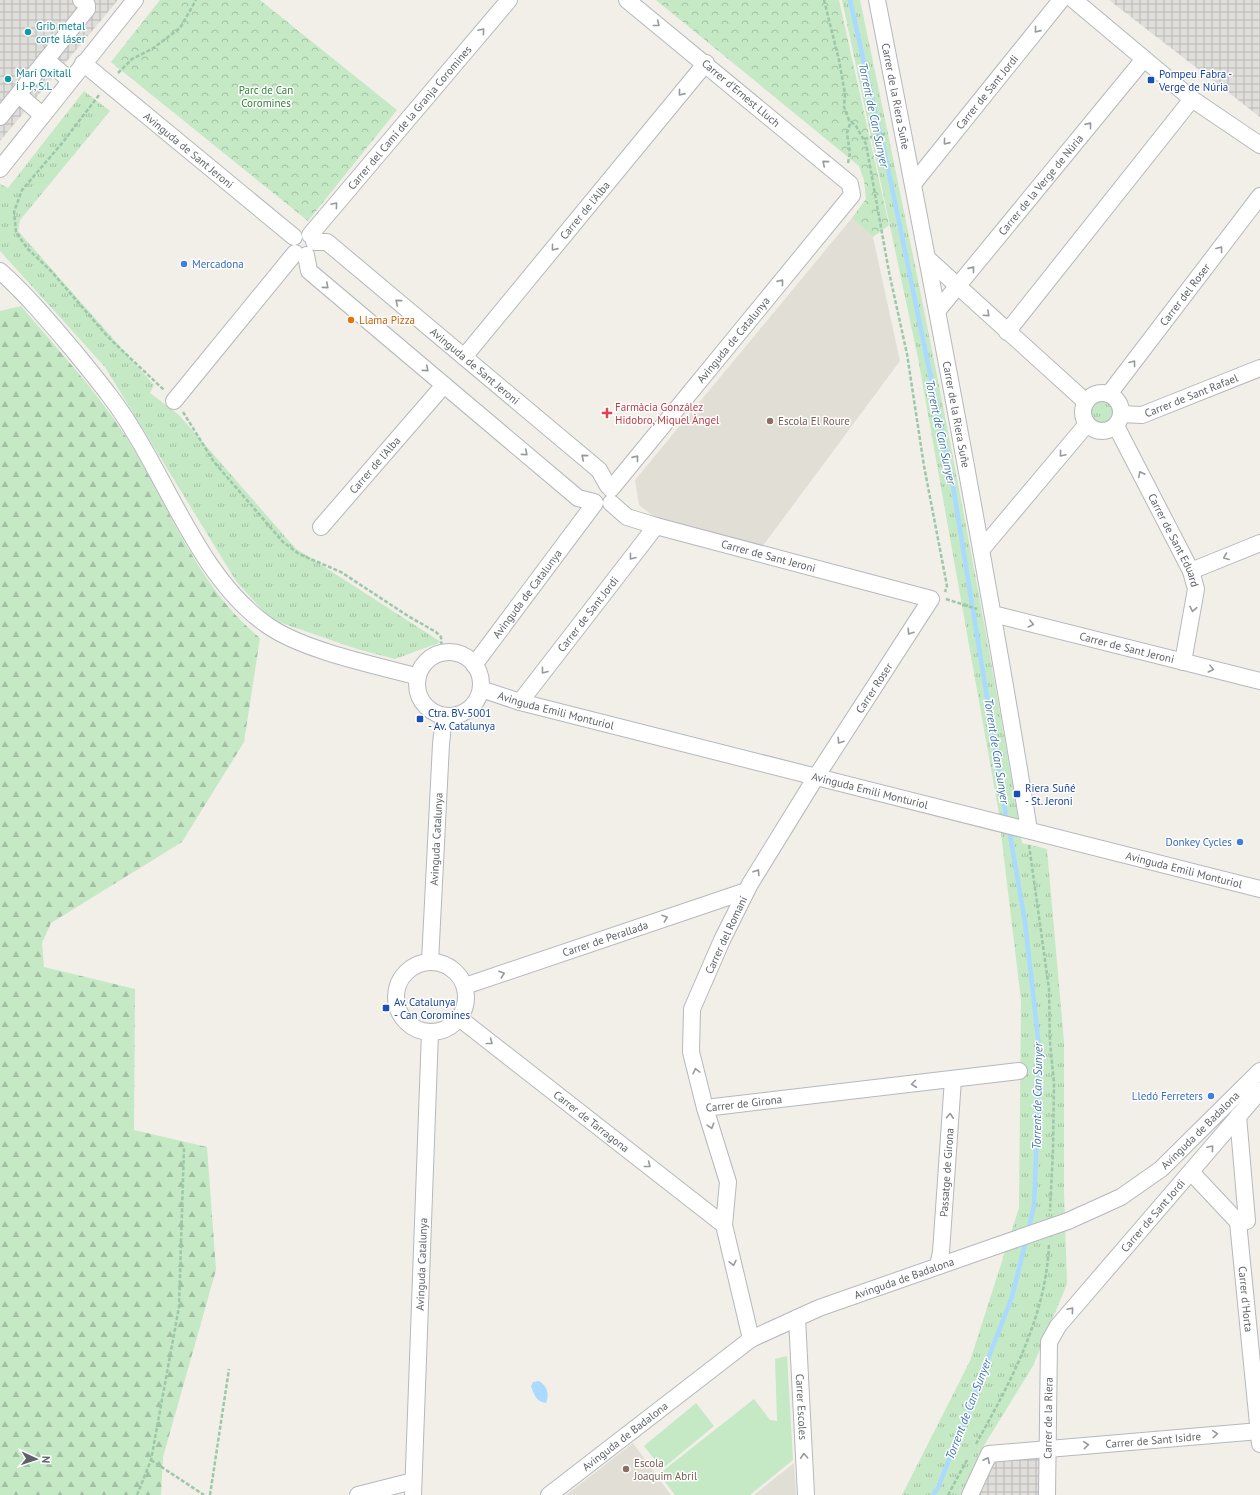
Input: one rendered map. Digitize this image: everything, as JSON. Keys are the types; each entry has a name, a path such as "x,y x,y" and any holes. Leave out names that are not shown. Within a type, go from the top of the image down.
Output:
{"street":[{"path":"0,117 87,9 87,5 81,0"},
{"path":"0,169 135,0"},
{"name":"Carrer del Camí de la Granja Coromines","path":"174,401 509,0"},
{"name":"Carrer d'Ernest Lluch","path":"627,0 706,63 838,173 850,184 852,190"},
{"name":"Carrer de la Riera Suñe","path":"877,0 938,310 981,550 986,612 1026,829"},
{"name":"Carrer de Sant Jordi","path":"913,184 1061,0"},
{"path":"1074,0 1192,99 1260,145"},
{"name":"Carrer de la Verge de Núria","path":"938,310 1144,59"},
{"path":"46,60 70,80"},
{"name":"Avinguda de Sant Jeroni","path":"84,63 304,244 327,242 599,470 604,497"},
{"name":"Carrer de l'Alba","path":"464,357 706,63"},
{"path":"18,95 42,115"},
{"path":"1007,332 1192,99"},
{"name":"Avinguda de Catalunya","path":"474,664 604,497 852,195 852,190"},
{"name":"Carrer del Roser","path":"1109,394 1260,196"},
{"path":"304,244 309,271 444,385 578,498 604,497"},
{"path":"928,259 957,287 1086,402"},
{"path":"0,271 13,283 61,336 121,412 203,553 225,586 240,602 267,626 285,636 329,652 416,676"},
{"name":"Carrer de Sant Rafael","path":"1118,420 1142,415 1260,368"},
{"name":"Carrer de l'Alba","path":"320,527 444,385"},
{"path":"1096,394 1109,394 1119,404 1118,420 1106,431 1092,429 1087,424 1083,415 1086,402 1096,394"},
{"name":"Carrer de Sant Eduard","path":"1118,420 1191,571 1196,588 1183,662"},
{"path":"981,550 1087,424"},
{"name":"Carrer de Sant Jeroni","path":"604,497 627,517 931,599"},
{"name":"Carrer de Sant Jordi","path":"520,702 656,526"},
{"path":"1191,571 1260,543"},
{"name":"Carrer Roser","path":"816,777 931,599"},
{"name":"Carrer de Sant Jeroni","path":"986,612 1260,681"},
{"path":"442,652 457,652 468,657 474,664 478,670 481,681 481,689 474,705 464,713 453,716 444,716 428,708 422,702 417,692 416,676 425,661 442,652"},
{"name":"Avinguda Emili Monturiol","path":"481,689 520,702 1260,889"},
{"name":"Avinguda Catalunya","path":"430,962 441,744 444,716"},
{"name":"Carrer del Romaní","path":"705,1108 691,1052 692,1009 722,940 746,891 816,777"},
{"name":"Carrer de Perallada","path":"465,986 746,891"},
{"path":"430,962 442,964 453,969 461,978 465,986 466,998 459,1018 452,1026 442,1031 421,1031 410,1026 402,1016 397,1005 396,995 399,983 404,975 413,967 430,962"},
{"name":"Carrer de Tarragona","path":"459,1018 724,1225"},
{"name":"Avinguda Catalunya","path":"413,1488 430,1032"},
{"name":"Carrer de Girona","path":"751,1339 724,1225 728,1182 705,1108 1019,1071"},
{"name":"Avinguda de Badalona","path":"549,1495 751,1339 797,1318 938,1266 1068,1221 1121,1197 1161,1169 1260,1071"},
{"name":"Passatge de Girona","path":"938,1266 941,1252 952,1079"},
{"name":"Carrer de Sant Jordi","path":"1050,1342 1058,1326 1260,1090"},
{"name":"Carrer d'Horta","path":"1238,1116 1248,1221 1260,1435"},
{"path":"1191,1172 1248,1221"},
{"name":"Carrer Escoles","path":"797,1318 806,1495"},
{"name":"Carrer de la Riera","path":"1048,1495 1047,1448 1050,1342"},
{"name":"Carrer de Sant Isidre","path":"970,1495 989,1454 1047,1448 1260,1435"},
{"path":"358,1495 413,1488"}],"path":[{"path":"108,84 132,59 152,49 180,28 196,0"},
{"path":"824,0 840,60 845,94 844,107 851,122 856,126 866,144 889,272 906,354 924,466 947,586 944,598 957,604 986,612"},
{"path":"838,173 848,163 850,153 846,133 851,122"},
{"path":"864,139 902,129"},
{"path":"1026,829 1048,989 1050,1042 1054,1083 1050,1214"},
{"path":"137,1495 151,1460 179,1307 184,1148"},
{"path":"975,1447 1009,1384 1031,1333 1042,1291 1049,1242"},
{"path":"210,1495 230,1369"},
{"path":"948,1495 971,1454"},
{"path":"151,1460 204,1495"}],"shaded area":[{"path":"0,0 118,0 0,141"},
{"path":"1109,0 1260,0 1260,117"},
{"name":"Escola El Roure","path":"852,218 873,237 900,361 762,547 656,518 639,505 635,480"},
{"path":"1041,1441 1040,1495 960,1495 980,1452"},
{"name":"Escola Joaquim Abril","path":"633,1443 671,1495 566,1495"},
{"path":"794,1463 796,1495 754,1495"}],"green space":[{"name":"Parc de Can Coromines","path":"160,0 260,0 397,110 308,221 111,62"},
{"path":"656,0 839,0 889,225 873,237 852,218 866,199 864,180 859,166"},
{"path":"842,0 860,0 946,421 986,632 1022,843 1047,849 1064,1042 1064,1192 1067,1284 1033,1366 980,1452 960,1495 902,1495 970,1361 1019,1208 1021,1000 998,808 918,358"},
{"path":"84,91 110,111 20,220 18,231 154,385 150,393 179,415 295,548 441,642 395,659 357,649 270,619 236,581 105,367 0,251 0,184 8,188"},
{"path":"21,306 102,403 126,437 201,569 218,594 238,617 260,638 244,742 182,842 51,923 42,943 44,967 135,989 134,1130 207,1147 216,1270 163,1457 161,1495 0,1495 0,311"},
{"path":"1098,393 1106,393 1113,396 1118,401 1121,412 1118,423 1113,428 1106,431 1098,431 1091,428 1086,423 1083,416 1083,408 1086,401 1091,396"},
{"path":"787,1356 793,1460 750,1495 675,1495 659,1474 754,1399 770,1420 777,1421 775,1359"},
{"path":"696,1403 714,1426 662,1469 644,1446"}],"water":[{"path":"539,1381 544,1385 548,1393 546,1403 540,1401 534,1395 531,1386 533,1382"}],"waterway":[{"name":"Torrent de Can Sunyer","path":"850,0 890,178 953,486 1007,822"},
{"name":"Torrent de Can Sunyer","path":"1009,829 1025,922 1040,1056 1034,1206 1028,1231"},
{"name":"Torrent de Can Sunyer","path":"933,1495 938,1488 1012,1297 1026,1240"}],"place":[{"name":"Grib metal corte láser","path":"28,32"},
{"name":"Marí Oxitall i J-P, S.L","path":"8,79"},
{"name":"Pompeu Fabra - Verge de Núria","path":"1151,80"},
{"name":"Mercadona","path":"184,264"},
{"name":"Llama Pizza","path":"351,320"},
{"name":"Farmàcia González Hidobro, Miquel Àngel","path":"607,413"},
{"name":"Escola El Roure","path":"770,421"},
{"name":"Ctra. BV-5001 - Av. Catalunya","path":"420,719"},
{"name":"Riera Suñé - St. Jeroni","path":"1017,794"},
{"name":"Donkey Cycles","path":"1240,842"},
{"name":"Av. Catalunya - Can Coromines","path":"386,1008"},
{"name":"Lledó Ferreters","path":"1211,1096"},
{"name":"Escola Joaquim Abril","path":"626,1469"}]}
